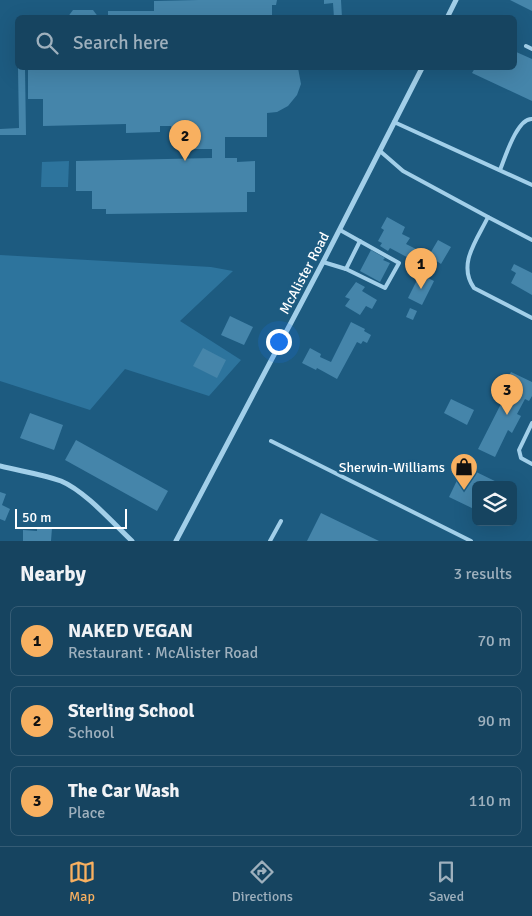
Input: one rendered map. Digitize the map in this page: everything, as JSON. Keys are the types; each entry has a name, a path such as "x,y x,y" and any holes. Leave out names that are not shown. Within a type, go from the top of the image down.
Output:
{"street":[{"path":"448,15 456,0"},
{"name":"McAlister Road","path":"176,541 340,230 421,70"},
{"path":"0,466 61,481 74,488 132,541"}],"lane":[{"path":"526,46 532,49"},
{"path":"500,170 520,125 528,119 532,119"},
{"path":"394,122 532,185"},
{"path":"380,151 402,171 532,240"},
{"path":"488,217 466,263 468,280 474,288 532,318"},
{"path":"323,262 346,269 385,288 399,263 340,230"},
{"path":"346,269 360,241"},
{"path":"532,423 520,450 521,458 532,464"},
{"path":"271,441 471,541"},
{"path":"270,541 281,521"}],"shaded area":[{"path":"69,161 68,187 41,187 42,162"},
{"path":"0,255 211,267 233,271 180,321 241,360 209,396 125,369 90,410 0,381"}],"building":[{"path":"277,0 276,5 272,5 272,15 108,15 108,11 154,11 154,1"},
{"path":"324,0 341,0 342,15 334,15 333,3 324,4"},
{"path":"510,0 532,0 532,11"},
{"path":"73,10 93,10 97,15 69,15"},
{"path":"517,52 532,59 532,101 472,73 474,70 517,70"},
{"path":"18,70 25,70 26,135 0,135 0,129 19,128"},
{"path":"28,70 298,70 301,84 297,95 288,106 277,112 267,113 267,137 225,137 225,158 237,158 237,162 255,161 255,192 247,192 247,212 106,214 106,209 92,209 92,191 76,191 76,161 212,158 212,149 190,149 190,146 184,146 174,138 171,126 160,126 160,132 126,133 126,124 43,126 43,99 28,99"},
{"path":"387,217 405,227 402,234 410,238 406,244 420,251 414,261 390,248 388,251 380,246 382,243 378,241 384,230 381,228"},
{"path":"438,240 451,247 441,264 432,258 425,270 415,264 421,253 428,257"},
{"path":"371,250 390,263 380,282 360,271"},
{"path":"514,264 532,273 532,295 511,283 516,273 511,270"},
{"path":"420,274 434,281 422,305 408,298"},
{"path":"356,282 365,287 362,291 377,300 372,309 366,306 360,315 345,306 350,299 345,297"},
{"path":"410,308 417,311 413,320 406,317"},
{"path":"230,316 253,327 244,345 221,335"},
{"path":"351,322 365,329 364,331 371,335 367,343 363,341 361,344 357,342 337,379 317,368 316,370 302,363 310,348 321,354 320,357 331,362"},
{"path":"203,348 226,360 217,378 193,366"},
{"path":"511,372 532,382 532,396 529,401 525,399 517,414 521,416 512,433 508,430 495,457 478,449 507,392 502,389"},
{"path":"451,399 474,410 467,425 444,413"},
{"path":"30,413 63,425 54,450 20,438"},
{"path":"76,440 168,491 157,511 65,460"},
{"name":"Sherwin-Williams","path":"464,466 495,481 472,481 472,508 449,497"},
{"path":"0,492 6,494 2,505 10,509 5,521 0,519"},
{"path":"321,513 379,541 307,541"},
{"path":"37,527 52,528 51,541 23,541 23,530 37,531"}],"place":[{"name":"Sterling School","path":"185,161"},
{"name":"NAKED VEGAN","path":"421,289"},
{"name":"The Car Wash","path":"507,415"},
{"name":"Sherwin-Williams","path":"464,491"}]}
